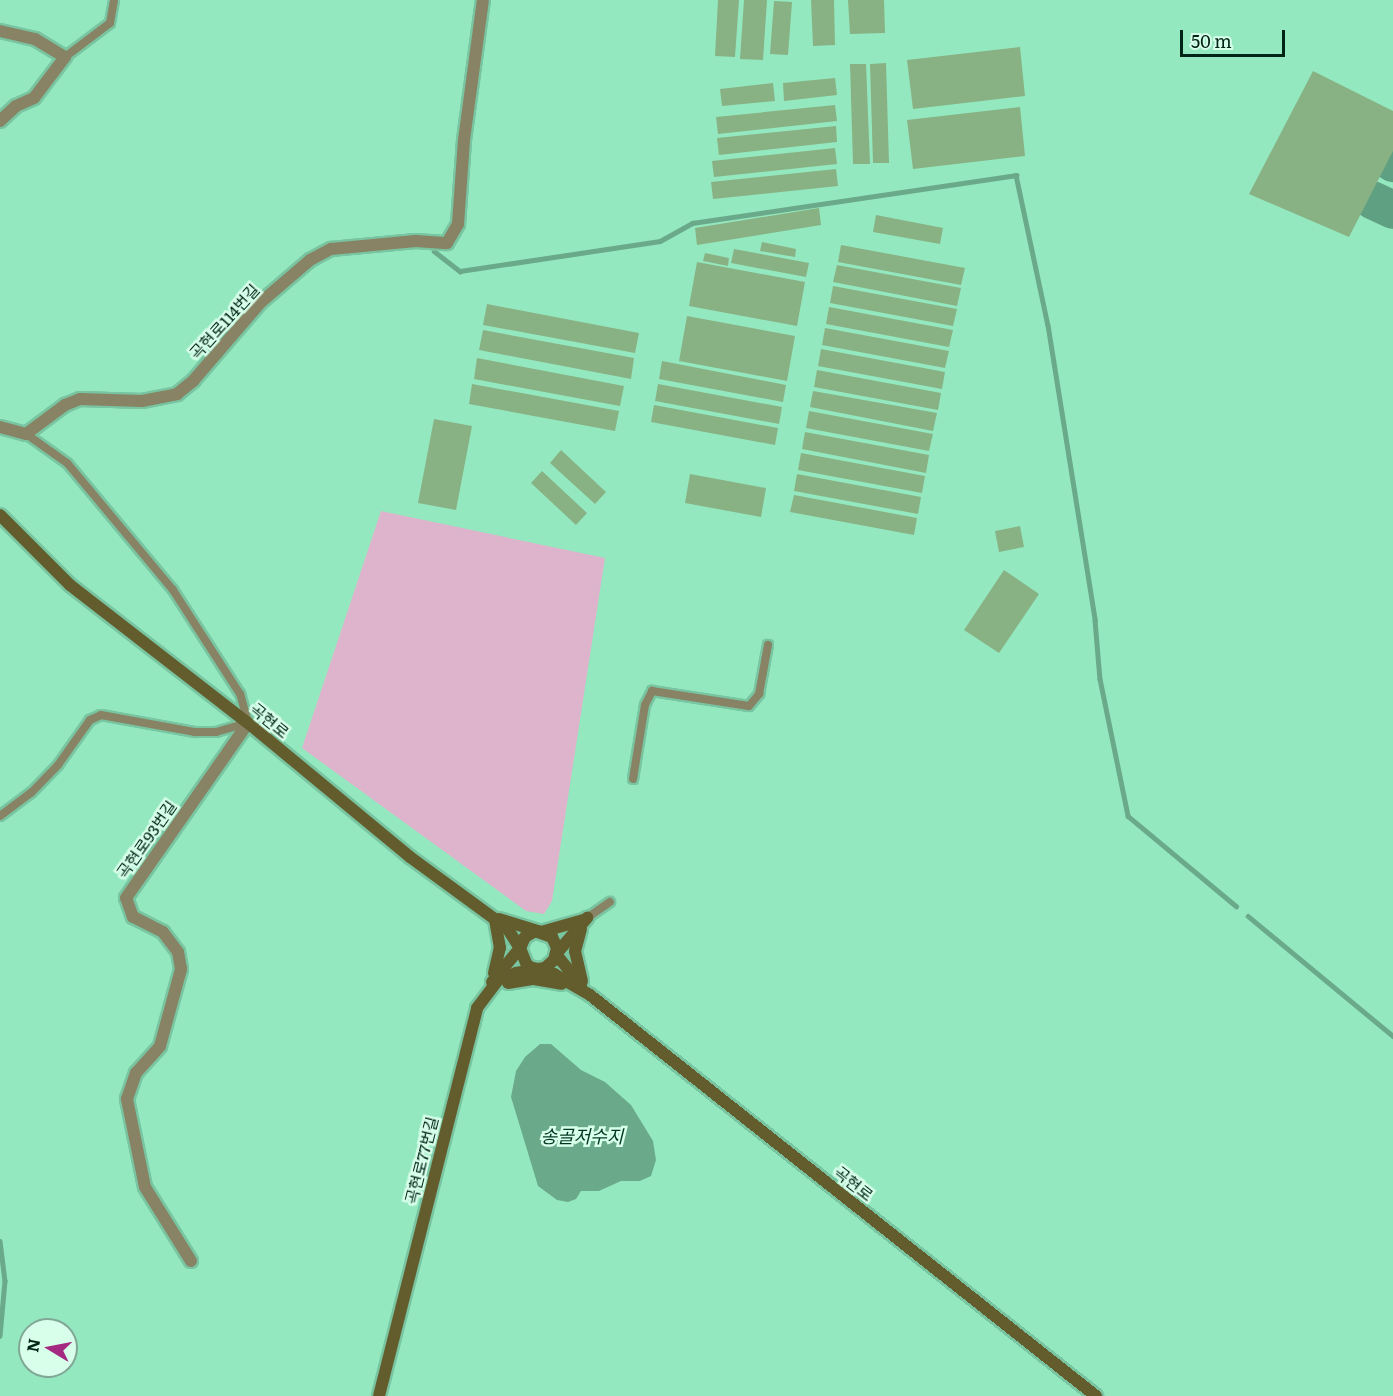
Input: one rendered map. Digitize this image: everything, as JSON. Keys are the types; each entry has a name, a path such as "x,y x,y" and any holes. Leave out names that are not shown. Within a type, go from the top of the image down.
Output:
{"main road":[{"name":"곡현로","path":"0,515 70,585 248,723 410,857 493,916 520,948 527,965 538,969"},
{"path":"493,916 544,928 552,937 556,954 590,995"},
{"name":"곡현로77번길","path":"379,1396 465,1046 500,948 493,916"},
{"path":"483,996 520,948 525,937 544,928 587,918"},
{"path":"483,996 499,979 550,965 556,954 587,918"},
{"path":"587,918 576,942 575,960 590,995"},
{"path":"538,969 590,995"},
{"path":"483,996 502,984 534,980 570,986 590,995"},
{"name":"곡현로","path":"590,995 1096,1396"}],"street":[{"name":"곡현로114번길","path":"26,434 65,405 80,399 142,401 177,394 193,381 260,303 310,260 331,249 416,241 447,243 458,224 464,140 483,0"},
{"path":"0,31 35,39 65,57 34,98 16,106 0,121"},
{"path":"0,427 26,434"},
{"name":"곡현로93번길","path":"191,1261 146,1187 127,1099 136,1073 160,1046 181,969 178,952 163,932 133,917 126,897 248,723"}],"lane":[{"path":"65,57 110,23 114,0"},
{"path":"3,815 58,765 90,720 101,715 195,732 216,732 248,723 240,694 173,590 68,463 26,434"},
{"path":"633,779 645,705 652,691 749,706 759,694 768,645"},
{"path":"587,918 610,902"}],"shaded area":[{"path":"381,511 605,558 552,901 544,914 526,911 302,748"}],"water":[{"name":"송골저수지","path":"540,1044 551,1044 581,1070 605,1082 631,1105 653,1141 656,1160 651,1176 640,1181 621,1181 599,1191 581,1191 576,1199 568,1202 557,1200 538,1186 511,1097 516,1071 525,1057"}],"building":[{"path":"718,0 739,0 735,57 715,56"},
{"path":"744,0 767,0 763,60 740,59"},
{"path":"811,0 834,0 835,45 813,46"},
{"path":"848,0 884,0 885,33 850,34"},
{"path":"774,1 792,2 788,55 770,54"},
{"path":"1020,47 1025,96 913,109 907,60"},
{"path":"886,63 889,163 873,163 870,64"},
{"path":"850,64 866,64 870,164 853,164"},
{"path":"1313,71 1393,111 1393,151 1349,237 1249,194"},
{"path":"835,78 837,95 784,101 783,83"},
{"path":"773,83 775,101 722,106 720,89"},
{"path":"835,105 837,121 718,134 716,117"},
{"path":"1020,107 1025,156 913,169 907,120"},
{"path":"836,126 837,142 719,155 717,138"},
{"path":"835,148 837,164 714,177 712,161"},
{"path":"836,169 838,186 713,199 711,182"},
{"path":"819,208 821,225 697,245 695,228"},
{"path":"876,215 943,228 940,244 873,232"},
{"path":"762,242 796,249 795,257 760,251"},
{"path":"841,245 965,268 961,285 838,262"},
{"path":"734,249 809,263 806,277 731,263"},
{"path":"705,253 729,258 728,266 703,261"},
{"path":"697,262 805,282 797,326 689,306"},
{"path":"837,265 961,288 957,306 833,282"},
{"path":"833,286 957,309 953,326 830,303"},
{"path":"487,304 639,333 635,353 483,325"},
{"path":"829,307 953,330 949,347 826,324"},
{"path":"687,316 795,336 787,381 679,361"},
{"path":"825,328 949,351 945,368 822,345"},
{"path":"483,330 634,358 631,379 479,350"},
{"path":"821,349 945,372 942,389 818,366"},
{"path":"477,358 624,386 620,406 474,379"},
{"path":"662,361 786,385 783,402 659,379"},
{"path":"817,370 941,393 938,410 814,387"},
{"path":"472,384 619,411 615,431 469,404"},
{"path":"658,384 782,407 779,424 655,401"},
{"path":"813,391 937,413 933,431 810,407"},
{"path":"654,405 778,428 775,445 651,422"},
{"path":"809,411 933,434 929,451 806,428"},
{"path":"434,419 472,426 456,510 418,503"},
{"path":"805,432 929,455 926,473 802,449"},
{"path":"561,450 606,492 595,504 550,463"},
{"path":"801,453 925,476 922,493 798,470"},
{"path":"542,471 587,513 576,525 531,483"},
{"path":"690,474 766,488 761,517 685,503"},
{"path":"797,474 921,497 918,514 794,491"},
{"path":"794,495 917,518 914,535 790,512"},
{"path":"1020,526 1024,547 999,552 995,531"},
{"path":"1004,570 1039,594 999,653 964,630"}],"waterway":[{"path":"434,251 460,271 660,241 692,223 1016,175 1048,325 1095,620 1100,679 1128,816 1236,906"},
{"path":"1248,916 1393,1036"},
{"path":"0,1241 5,1281 0,1336"}],"taxiway":[{"path":"1372,200 1393,210"}]}
